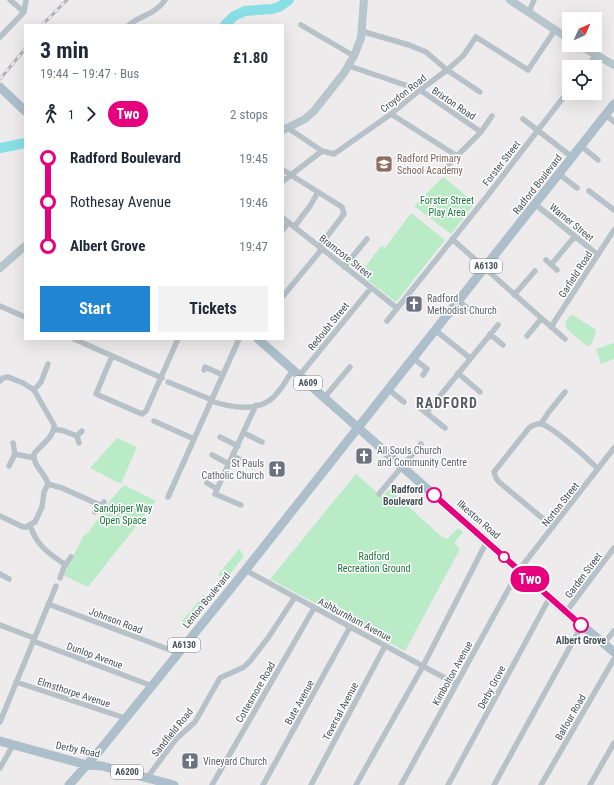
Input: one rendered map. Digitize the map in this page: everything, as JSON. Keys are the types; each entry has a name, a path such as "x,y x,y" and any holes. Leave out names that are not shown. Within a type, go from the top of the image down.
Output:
{"main road":[{"path":"1,89 24,110"},
{"name":"Radford Boulevard","path":"358,427 614,104"},
{"name":"Ilkeston Road","path":"259,340 566,612 614,652"},
{"name":"Lenton Boulevard","path":"69,785 126,718 358,427"},
{"name":"Derby Road","path":"0,741 87,765 102,766 174,785"}],"street":[{"path":"10,0 24,12"},
{"path":"0,37 24,12 26,0"},
{"path":"131,24 153,12 161,6 165,0"},
{"path":"285,129 305,119 314,111 349,66 361,38 364,0"},
{"path":"510,0 562,34"},
{"path":"528,12 534,0"},
{"path":"309,21 303,26 354,56"},
{"name":"Croydon Road","path":"322,151 334,154 391,114 463,56 476,37 528,70 555,30"},
{"path":"361,31 409,45 426,52 447,70 480,92"},
{"path":"591,52 614,65"},
{"path":"592,60 596,55"},
{"name":"Brixton Road","path":"349,66 420,90 481,132"},
{"path":"475,88 479,82"},
{"name":"Forster Street","path":"387,321 562,99"},
{"path":"391,114 457,156"},
{"path":"606,115 614,122"},
{"path":"441,172 481,132 492,116"},
{"path":"523,119 572,157"},
{"path":"284,180 322,151 285,129"},
{"path":"581,146 598,160"},
{"path":"284,171 342,207 344,211 344,214 320,248 284,295"},
{"path":"559,174 577,188"},
{"path":"589,191 599,194 614,210"},
{"path":"294,227 310,206 318,192"},
{"name":"Warner Street","path":"535,204 598,255"},
{"name":"Bramcote Street","path":"284,219 397,308"},
{"path":"284,229 288,223"},
{"name":"Garfield Road","path":"551,327 614,230"},
{"path":"551,265 575,236"},
{"path":"344,267 367,239"},
{"path":"452,239 565,339"},
{"path":"0,268 24,247"},
{"path":"546,260 557,270"},
{"path":"514,295 533,273 536,280"},
{"name":"Redoubt Street","path":"168,382 228,407 242,408 264,403 274,396 296,373 371,288"},
{"path":"458,301 473,312"},
{"path":"0,306 24,317"},
{"path":"527,336 541,319"},
{"path":"426,413 498,325"},
{"path":"435,330 470,358"},
{"path":"490,334 503,345"},
{"path":"76,340 162,378"},
{"path":"112,356 96,394 142,414 146,411 162,378 177,340"},
{"path":"168,497 239,340"},
{"path":"413,358 427,369 423,375"},
{"path":"34,390 44,376 48,364"},
{"path":"324,398 339,376 350,367"},
{"path":"205,368 223,375"},
{"path":"458,373 479,388"},
{"path":"44,376 50,378"},
{"path":"0,516 22,527 35,522 48,484 47,479 34,463 34,454 36,450 51,436 54,429 54,425 34,390 14,379 8,377 1,378"},
{"path":"388,389 404,402"},
{"path":"541,424 565,392"},
{"path":"241,505 215,494 256,405"},
{"path":"419,407 445,428"},
{"path":"154,421 194,439"},
{"path":"553,527 499,482 494,475 494,472 529,428 533,425 541,424 549,428 579,451 598,469"},
{"path":"54,429 80,433 79,443"},
{"path":"244,433 262,442"},
{"path":"220,437 238,446"},
{"path":"9,466 15,454 13,443"},
{"path":"379,494 421,444"},
{"name":"Norton Street","path":"519,570 614,448"},
{"path":"15,454 34,458"},
{"path":"212,456 229,464"},
{"path":"232,456 252,466"},
{"path":"207,483 217,489"},
{"path":"48,484 102,503 95,512"},
{"path":"30,525 32,534 39,544 52,556 66,565"},
{"path":"356,785 423,666 487,541"},
{"name":"Garden Street","path":"566,612 614,548"},
{"path":"60,578 70,557"},
{"name":"Ashburnham Avenue","path":"245,570 456,684"},
{"name":"Kimbolton Avenue","path":"401,785 519,570"},
{"path":"1,576 9,579"},
{"path":"0,722 56,586"},
{"name":"Sandfield Road","path":"147,778 176,739 195,722 220,678 244,667 251,660 268,638 295,597"},
{"name":"Derby Grove","path":"448,785 550,597"},
{"name":"Johnson Road","path":"48,604 173,651 177,654"},
{"name":"Cottesmore Road","path":"212,785 314,608"},
{"name":"Dunlop Avenue","path":"0,625 34,640 147,684 151,687"},
{"path":"494,785 582,625"},
{"name":"Bute Avenue","path":"263,785 350,627"},
{"path":"604,643 614,631"},
{"name":"Teversal Avenue","path":"311,785 385,646"},
{"name":"Balfour Road","path":"541,785 614,659"},
{"name":"Elmsthorpe Avenue","path":"16,682 126,718"},
{"path":"590,785 614,743"},
{"path":"0,768 13,745"}],"green space":[{"name":"Forster Street Play Area","path":"443,177 475,203 451,234 414,206"},
{"path":"411,213 445,240 396,302 360,274 381,246 385,248"},
{"path":"573,315 595,329 596,333 591,345 588,346 584,344 567,329 565,322 570,316"},
{"path":"614,343 614,359 601,364 596,349"},
{"path":"117,438 137,447 121,484 90,468"},
{"name":"Radford Recreation Ground","path":"356,474 382,497 389,489 442,537 447,539 458,528 463,532 454,543 460,549 405,651 270,579"},
{"name":"Sandpiper Way Open Space","path":"124,485 156,501 88,587 63,575 74,558 73,556 84,535 89,532 108,503"},
{"path":"239,549 244,556 226,579 218,575"},
{"path":"204,595 209,599 187,627 181,622"}],"water":[{"path":"19,141 21,146 0,151 0,145"}],"waterway":[{"path":"226,24 234,16 245,11 272,9 279,7 289,0"},
{"path":"0,148 24,143"}],"railway":[{"path":"43,24 67,0"},
{"path":"0,79 24,50"}],"bus line":[{"name":"Two","path":"434,495 581,625"}],"place":[{"name":"Radford Primary School Academy","path":"384,164"},
{"name":"Radford Methodist Church","path":"414,304"},
{"name":"All Souls Church and Community Centre","path":"364,456"},
{"name":"St Pauls Catholic Church","path":"277,469"},
{"name":"Radford Boulevard","path":"434,495"},
{"name":"Albert Grove","path":"581,625"},
{"name":"Vineyard Church","path":"190,761"}],"district":[{"name":"RADFORD","path":"447,403"}]}
